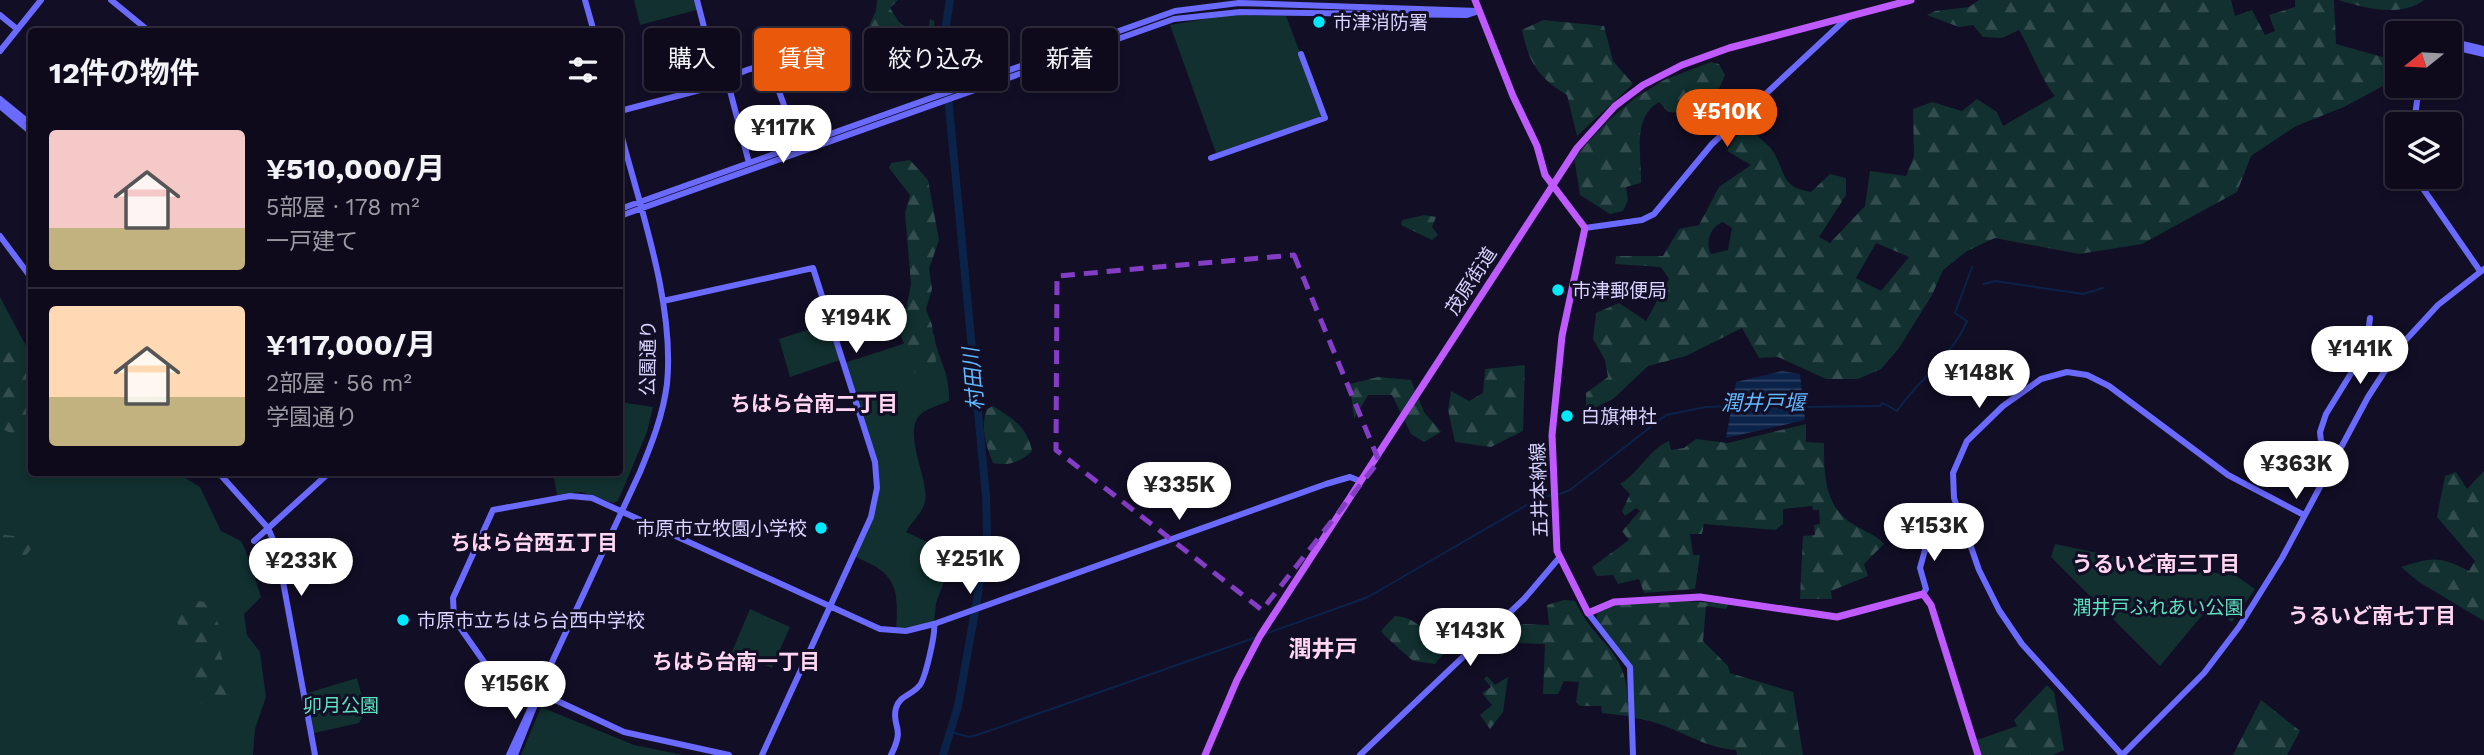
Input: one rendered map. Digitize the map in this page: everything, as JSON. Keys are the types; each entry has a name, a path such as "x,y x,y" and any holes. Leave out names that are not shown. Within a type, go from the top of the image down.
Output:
{"main road":[{"path":"1475,0 1552,186 1585,228"},
{"name":"茂原街道","path":"1205,755 1237,680 1260,636 1577,148 1605,115 1659,76 1717,52 1911,0"},
{"name":"五井本納線","path":"1585,228 1562,336 1552,426 1559,558 1588,613"},
{"path":"1588,613 1614,602 1700,597 1837,617 1923,594 1931,605 1978,755"}],"street":[{"path":"0,51 41,0"},
{"path":"111,0 145,28"},
{"path":"586,0 593,28"},
{"path":"623,110 719,85 698,0"},
{"path":"1008,74 1175,11 1219,4 1302,4 1478,11"},
{"path":"1302,4 1302,13"},
{"path":"1008,75 1174,19 1221,13 1467,15 1478,11"},
{"path":"0,15 17,29"},
{"path":"1585,228 1642,220 1654,214 1712,144 1847,18"},
{"path":"2462,46 2484,51"},
{"path":"1212,158 1325,118 1301,54"},
{"path":"749,163 729,88 732,76 763,66 771,69 800,148"},
{"path":"623,209 639,206 962,91"},
{"path":"0,99 28,122"},
{"path":"0,106 28,130"},
{"name":"公園通り","path":"509,755 622,511 653,440 663,407 668,345 663,301 623,142"},
{"path":"623,214 749,163 800,148"},
{"path":"2304,515 2228,475 2109,386 2087,375 2067,372 2050,375 2020,392 1961,449 1953,484 1966,534 1999,610 2022,644 2122,755 2204,673 2254,604 2304,515 2379,377 2403,343 2438,305 2482,270 2424,189"},
{"path":"0,236 28,274"},
{"path":"663,301 809,267 815,269 875,462 877,479 871,517 762,755"},
{"path":"2336,456 2321,440 2322,422 2366,349 2370,318"},
{"path":"222,476 268,528 283,569 315,755"},
{"path":"254,541 326,476"},
{"path":"729,755 624,732 489,669 481,662 454,618 453,598 495,509 578,496 592,498 880,629 906,631 934,624 1326,484 1350,477 1360,481"},
{"path":"1923,594 1926,589 1920,559 1924,551 1966,534"},
{"path":"1360,755 1522,601 1559,558"},
{"path":"1588,613 1630,667 1633,755"},
{"path":"891,755 900,732 895,715 897,706 923,679 935,640 934,624"},
{"name":"公園通り","path":"515,755 540,692"}],"highlighted area":[{"path":"1294,255 1379,461 1262,610 1056,450 1057,276"}],"green space":[{"path":"634,0 697,0 700,9 640,25"},
{"path":"877,0 898,0 890,8 899,22 908,28 868,28 876,11"},
{"path":"1979,0 2231,0 2235,16 2252,10 2265,35 2275,31 2269,15 2295,7 2295,0 2334,0 2336,44 2385,58 2385,82 2344,107 2296,126 2251,156 2237,192 2142,244 2079,254 1995,238 1967,251 1943,270 1932,295 1899,348 1881,369 1858,379 1826,379 1778,357 1759,358 1742,328 1686,356 1648,366 1613,399 1586,412 1586,393 1608,377 1605,360 1593,339 1596,313 1619,303 1646,321 1669,279 1661,267 1615,264 1616,256 1663,256 1679,229 1699,225 1719,187 1751,165 1727,151 1751,115 1753,132 1772,150 1786,179 1794,187 1811,192 1830,174 1846,178 1846,195 1819,237 1830,243 1865,206 1870,171 1906,176 1914,156 1913,109 1932,102 1962,111 1977,99 1997,112 2003,126 2055,96 2019,30 2002,38 1983,37 1973,25 1959,27 1927,15 1935,11 1969,7","holes":["1723,222 1732,228 1728,250 1711,254 1710,235 1715,227","1876,243 1909,257 1881,291 1856,278"]},
{"path":"2338,0 2424,0 2405,9 2382,10"},
{"path":"1228,15 1286,16 1323,113 1322,116 1216,153 1170,25"},
{"path":"930,19 934,21 935,28 929,28"},
{"path":"1543,20 1604,26 1613,61 1633,84 1577,136 1567,95 1536,68 1525,42 1522,30"},
{"path":"1711,62 1719,64 1725,75 1710,109 1703,114 1668,112 1659,102 1650,109 1641,128 1641,183 1626,187 1628,200 1623,211 1610,214 1580,195 1574,157 1610,119 1635,98 1664,80"},
{"path":"910,160 928,180 939,240 929,269 932,289 926,309 932,325 936,361 933,372 924,375 915,373 901,336 911,284 905,213 910,195 889,168 891,163"},
{"path":"1425,215 1436,217 1432,227 1438,235 1432,240 1401,225 1402,220"},
{"path":"0,297 28,349 28,476 182,476 200,487 221,531 241,541 261,597 244,614 247,635 260,652 266,697 255,729 253,755 0,755"},
{"path":"832,322 843,359 790,377 779,339"},
{"path":"0,326 28,365 28,442 3,429 0,424"},
{"path":"934,334 948,381 949,401 920,415 915,424 915,447 926,496 923,508 906,532 938,547 962,541 963,556 948,571 936,603 934,624 896,631 897,602 892,583 878,568 853,556 876,496 875,462 844,363"},
{"path":"1525,365 1523,431 1491,447 1455,442 1448,410 1451,391 1469,401 1483,393 1485,369"},
{"path":"1378,377 1411,380 1424,412 1441,432 1424,442 1411,434 1392,395 1368,395 1354,419 1350,384"},
{"path":"623,402 653,407 647,432 618,501 613,503 581,492 557,495 554,476 623,476"},
{"path":"993,406 1013,419 1027,435 1032,451 1024,458 1004,464 993,463 984,430 987,409"},
{"path":"1806,424 1806,442 1824,443 1825,476 1835,507 1851,523 1884,544 1864,564 1868,576 1831,591 1832,599 1800,599 1803,536 1815,535 1814,525 1820,524 1819,510 1813,510 1812,506 1783,509 1783,524 1775,530 1704,524 1702,534 1690,534 1693,555 1700,555 1695,589 1644,593 1639,579 1618,584 1613,575 1597,576 1592,567 1629,540 1622,531 1640,511 1636,508 1625,516 1622,511 1630,494 1620,484 1662,445 1669,441 1671,450 1684,448 1696,439 1728,443"},
{"path":"2484,471 2484,621 2419,582 2401,567 2436,560 2469,571 2475,561 2437,517 2445,476 2456,472 2467,489"},
{"path":"0,534 27,538 31,549 23,559 0,561"},
{"name":"潤井戸ふれあい公園","path":"2055,544 2170,568 2235,575 2255,589 2232,622 2209,607 2160,666 2051,557"},
{"path":"187,599 204,602 222,629 220,651 234,704 210,706 201,703 177,621 177,606"},
{"path":"1564,600 1575,601 1618,662 1624,675 1629,716 1602,713 1601,706 1580,706 1576,702 1579,682 1564,681 1558,694 1543,694 1545,644 1515,643 1521,624 1549,625 1547,605"},
{"path":"1685,601 1729,604 1726,609 1706,606 1703,641 1728,666 1730,673 1793,692 1803,755 1737,755 1736,750 1710,745 1662,725 1634,718 1632,674 1623,654 1596,620 1598,609 1615,605"},
{"path":"750,609 790,627 772,668 759,662 741,667 728,661"},
{"path":"1395,616 1417,624 1434,640 1444,653 1435,664 1413,661 1385,636 1381,631"},
{"path":"1487,676 1495,685 1508,677 1503,712 1490,729 1480,715 1492,705 1482,693 1491,687 1484,679"},
{"name":"卯月公園","path":"357,678 366,711 359,723 310,734 304,694"},
{"path":"2047,685 2054,692 2064,750 2053,755 1980,755 1977,740 2017,726 2014,720"},
{"path":"2261,700 2300,731 2287,755 2233,755"},
{"path":"541,707 634,745 683,755 521,755"}],"water":[{"name":"潤井戸堰","path":"1782,371 1800,374 1805,420 1726,438 1736,382"}],"waterway":[{"name":"村田川","path":"943,755 958,706 987,533 986,496 943,43 950,0"},
{"path":"1804,407 1880,406 1883,403 1897,411 1961,334 1967,321 1955,313 1972,267"},
{"path":"1984,284 1995,281 2083,294 2103,288"},
{"path":"1557,495 1570,490 1666,415 1706,407 1731,406"},
{"path":"1265,634 1368,597 1539,498 1552,495"},
{"path":"951,732 969,737 980,734 1257,637"}],"place":[{"name":"市津消防署","path":"1319,22"},
{"name":"市津郵便局","path":"1558,290"},
{"name":"白旗神社","path":"1567,416"},
{"name":"市原市立牧園小学校","path":"821,528"},
{"name":"市原市立ちはら台西中学校","path":"403,620"}],"district":[{"name":"ちはら台南二丁目","path":"814,403"},
{"name":"ちはら台西五丁目","path":"534,542"},
{"name":"うるいど南三丁目","path":"2156,563"},
{"name":"うるいど南七丁目","path":"2372,615"},
{"name":"潤井戸","path":"1323,649"},
{"name":"ちはら台南一丁目","path":"736,661"}]}
